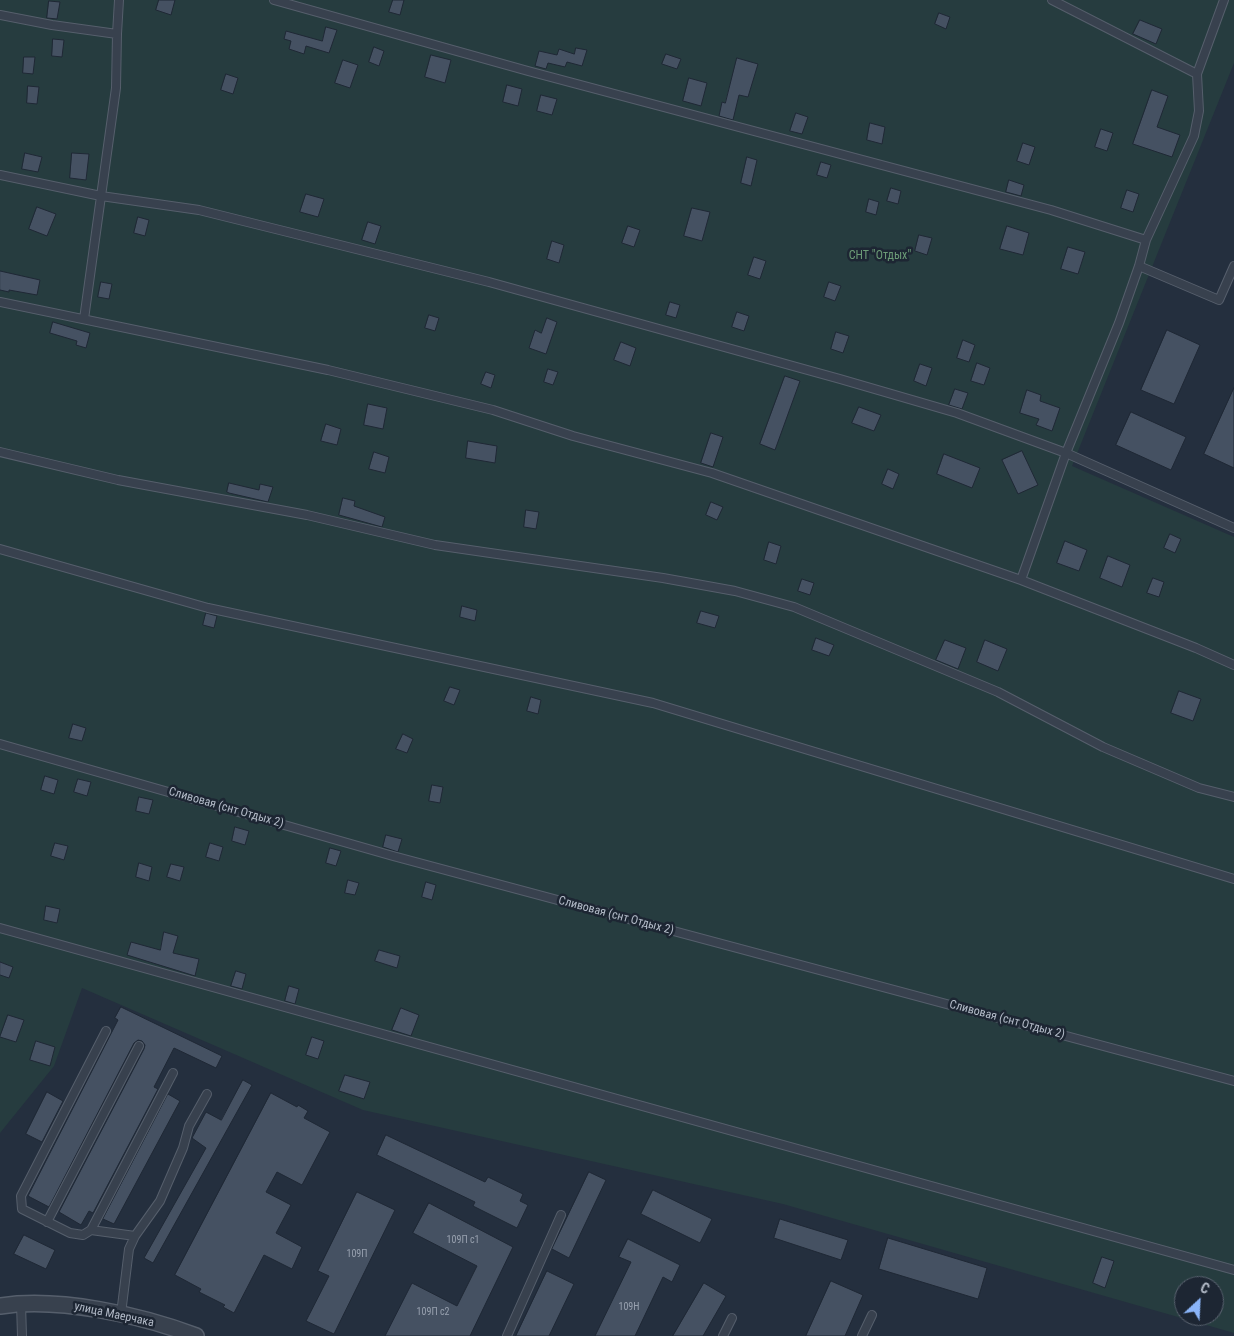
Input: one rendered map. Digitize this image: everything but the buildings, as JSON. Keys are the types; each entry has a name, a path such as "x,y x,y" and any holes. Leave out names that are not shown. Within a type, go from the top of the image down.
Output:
{"street":[{"name":"улица Маерчака","path":"0,1306 21,1303 87,1308 121,1314 196,1336"}],"lane":[{"path":"274,0 650,104 1051,210 1146,240"},
{"path":"1052,0 1197,74"},
{"path":"1021,580 1066,453 1119,323 1146,240 1194,136 1199,111 1197,74 1224,0"},
{"path":"84,319 116,88 116,34 121,2"},
{"path":"0,15 116,34"},
{"path":"0,175 102,196 199,210 489,282 823,375 957,414 1066,453 1234,528"},
{"path":"1139,266 1219,300 1234,266"},
{"path":"0,302 328,370 493,410 573,436 712,473 1021,580 1196,648 1234,665"},
{"path":"0,452 118,480 307,515 435,545 663,578 735,591 794,608 998,692 1104,747 1199,788 1234,797"},
{"path":"0,549 208,608 653,703 1234,879"},
{"name":"Сливовая (снт Отдых 2)","path":"0,744 403,859 1234,1081"},
{"path":"0,928 1234,1270"},
{"path":"106,1031 21,1196 22,1209 70,1233 83,1235 91,1230 173,1073"},
{"path":"47,1222 138,1046"},
{"path":"121,1314 129,1249 135,1236 160,1201 183,1148 189,1126 207,1094"},
{"path":"506,1336 561,1215"},
{"path":"91,1230 135,1236"},
{"path":"21,1303 22,1336"},
{"path":"862,1336 872,1315"},
{"path":"723,1336 732,1318"}],"green space":[{"name":"СНТ \"Отдых\"","path":"0,0 1234,0 1234,63 1072,466 1234,537 1234,1333 1210,1326 1224,1326 1224,1276 1174,1276 1174,1316 783,1204 363,1110 82,988 54,1066 0,1133"}]}
